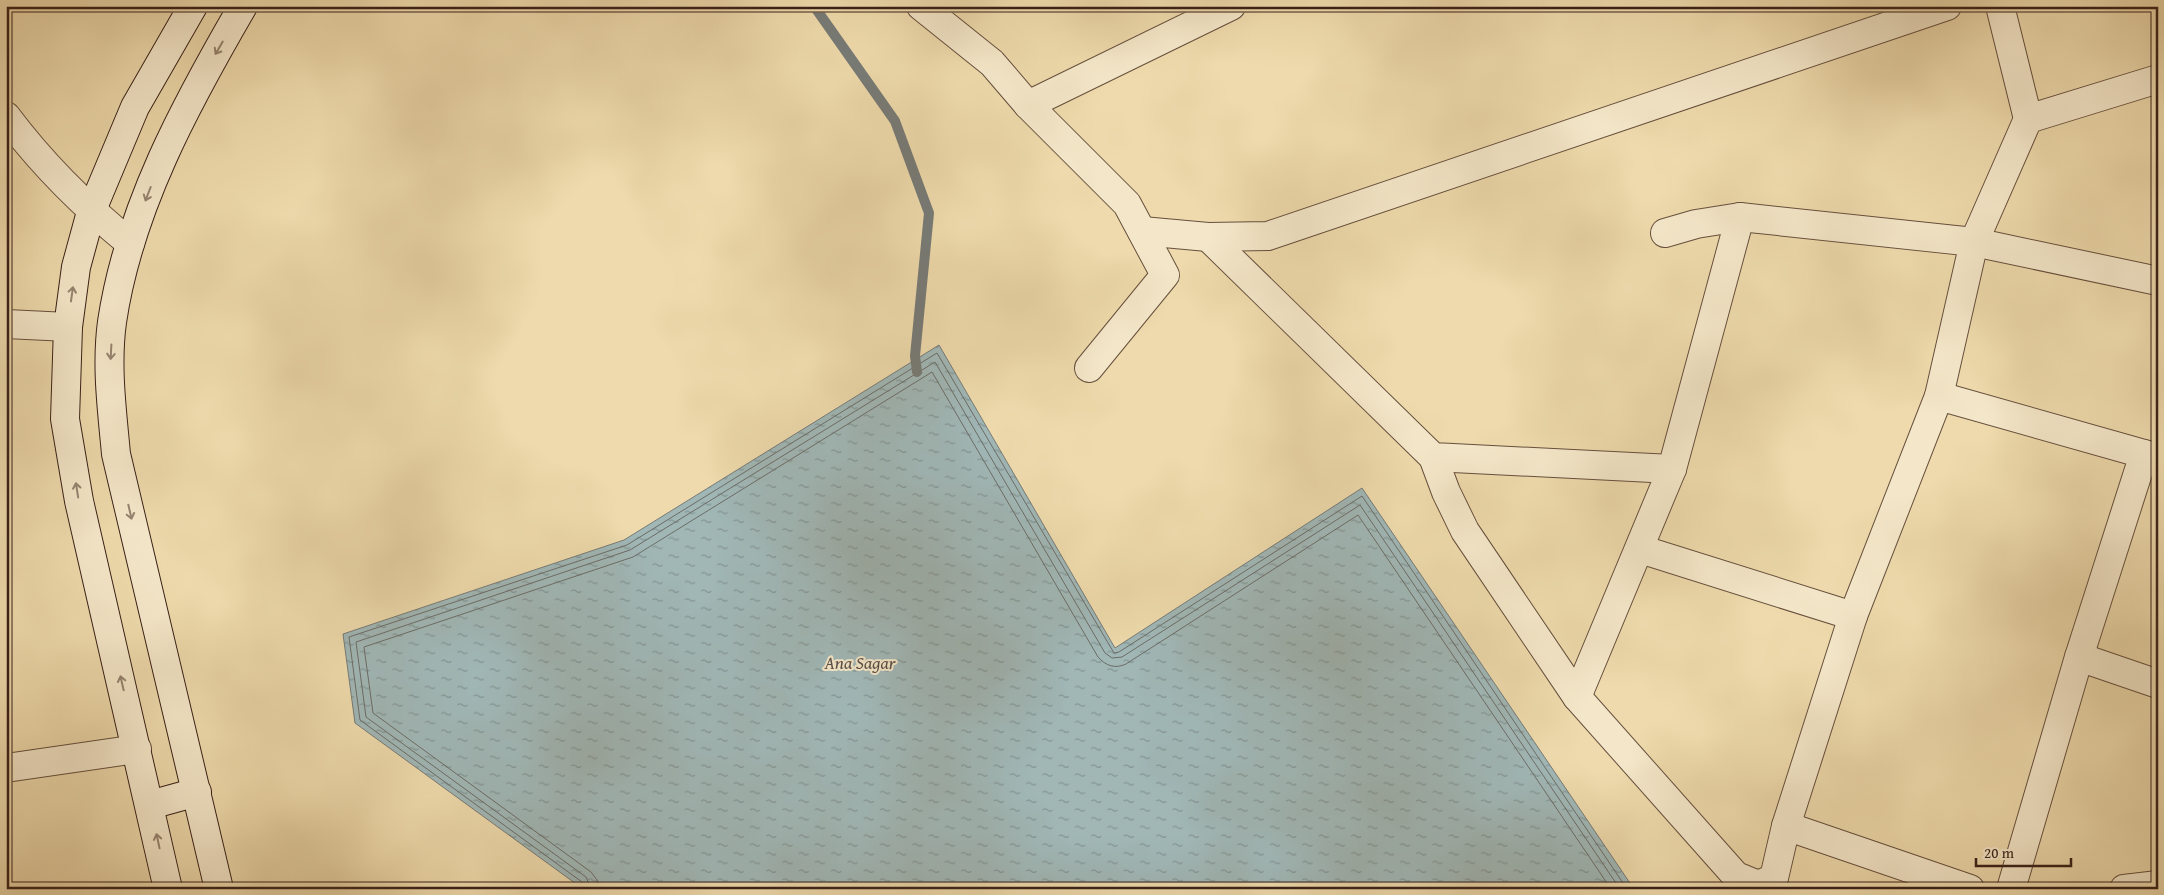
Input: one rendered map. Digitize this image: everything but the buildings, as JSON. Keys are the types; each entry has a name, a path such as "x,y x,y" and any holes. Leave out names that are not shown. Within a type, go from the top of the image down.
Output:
{"street":[{"path":"168,889 79,501 65,419 68,327 76,267 91,212 135,107 193,6"},
{"path":"219,889 116,454 109,382 112,323 130,243 168,144 213,58 243,6"},
{"path":"921,6 992,64 1028,105 1127,204 1165,275 1089,368"},
{"path":"1028,105 1231,6"},
{"path":"1142,231 1208,237 1268,236 1947,6"},
{"path":"1208,237 1433,457 1446,492 1465,531 1577,697 1736,876 1758,885 1774,878 1786,826 1854,616 1939,396 1974,242 2028,119 2000,6"},
{"path":"2028,119 2158,80"},
{"path":"6,116 35,154 91,212 130,243"},
{"path":"1577,697 1672,469 1740,217"},
{"path":"1665,233 1696,224 1740,217 1974,242 2158,281"},
{"path":"6,324 68,327"},
{"path":"1939,396 2151,456 2079,657 2011,889"},
{"path":"1433,457 1672,469"},
{"path":"1640,549 1854,616"},
{"path":"2079,657 2158,684"},
{"path":"6,768 137,749"},
{"path":"150,805 197,792"},
{"path":"1786,826 1970,889"},
{"path":"2124,889 2158,885"}],"water":[{"name":"Ana Sagar","path":"939,345 1115,648 1362,488 1634,889 583,889 355,723 343,634 624,540"}],"waterway":[{"path":"814,6 895,121 929,213 915,356 917,372"}]}
